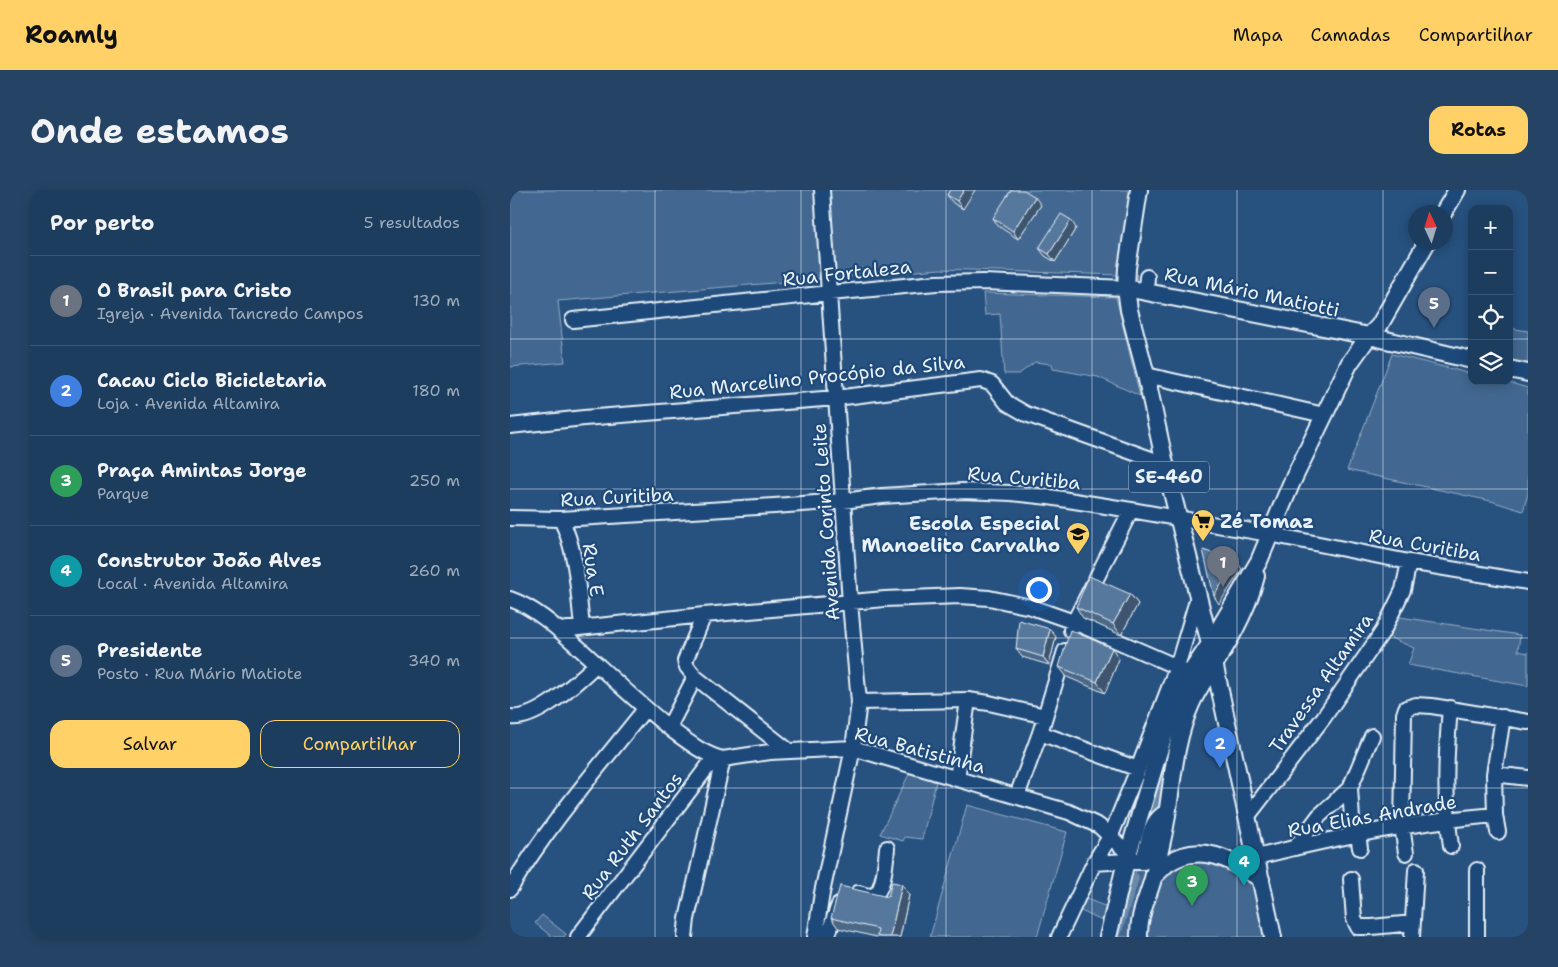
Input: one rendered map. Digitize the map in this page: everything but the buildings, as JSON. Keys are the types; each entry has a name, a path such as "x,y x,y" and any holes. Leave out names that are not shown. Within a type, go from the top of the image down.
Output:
{"main road":[{"name":"SE-460","path":"1139,190 1127,268 1126,288 1165,464 1210,644 1273,937"},
{"path":"1448,205 1457,190"},
{"path":"1139,937 1141,916 1154,876 1167,815 1174,760 1184,722 1198,690 1234,633 1247,606 1269,534 1349,364 1369,336 1379,326 1422,250"},
{"name":"Rua Mário Matiotti","path":"1126,288 1146,284 1468,359"},
{"path":"1513,370 1528,373"},
{"path":"1108,937 1128,858 1183,671 1210,644 1259,562"},
{"path":"1128,858 1143,861 1156,824 1162,815 1167,815"},
{"path":"1154,876 1180,857 1199,853 1212,854 1223,858 1261,879"}],"street":[{"name":"Avenida Corinto Leite","path":"815,937 822,894 853,748 859,702 850,603 822,190"},
{"name":"Rua Fortaleza","path":"573,320 936,283 984,282 1126,288"},
{"path":"1146,375 1324,415"},
{"name":"Rua Marcelino Procópio da Silva","path":"510,426 594,417 836,398 981,380 992,384 1006,403 1026,414 1165,464"},
{"name":"Rua Curitiba","path":"510,518 561,519 844,501 882,496 982,491 1049,497 1130,510 1269,534 1409,562 1528,582"},
{"path":"1017,796 1046,716 1074,622 1130,510"},
{"name":"Rua E","path":"561,519 568,534 574,559 582,628"},
{"name":"Travessa Altamira","path":"1248,817 1324,717 1383,631 1403,590 1409,562"},
{"path":"559,630 704,615 924,597 960,596 989,598 1031,607 1074,622 1183,671"},
{"path":"1059,937 1094,863 1110,835 1183,671 1198,597"},
{"path":"510,599 538,614 559,630 645,709 669,728 685,740 719,758 685,937"},
{"path":"704,615 685,661 687,668 695,677 789,751"},
{"path":"510,718 526,716 538,711 567,690 597,664"},
{"path":"669,728 695,677"},
{"path":"859,702 968,700 1046,716"},
{"path":"957,779 968,700"},
{"path":"1406,853 1402,826 1404,710 1408,706 1416,705 1450,708 1528,722"},
{"path":"1450,708 1447,744 1447,819 1451,846"},
{"path":"510,889 523,866 543,839 645,709"},
{"path":"1498,832 1495,816 1494,774 1503,717"},
{"path":"1040,733 1138,769"},
{"path":"1295,848 1319,816 1350,788 1372,736"},
{"name":"Rua Batistinha","path":"719,758 789,751 853,748 1076,815 1099,826 1110,835 1128,858"},
{"name":"Rua Ruth Santos","path":"578,937 719,758"},
{"path":"1494,774 1528,778"},
{"path":"1350,788 1356,835 1360,848"},
{"name":"Rua Elias Andrade","path":"1257,857 1402,826 1447,819 1495,816"},
{"path":"828,937 845,893 850,891 872,896 877,893 884,874 887,848"},
{"path":"1094,863 1128,858"},
{"path":"1351,879 1354,919 1357,926 1412,930 1416,870"},
{"path":"1477,937 1478,870"}],"shaded area":[{"path":"510,190 1132,190 1118,275 940,269 558,301 565,362 510,367"},
{"path":"983,293 1116,297 1140,396 1098,377 1053,369 1052,364 1035,362 1019,374 1004,374 1000,314 985,315"},
{"path":"1513,329 1528,331 1528,365 1513,362"},
{"path":"1392,354 1468,373 1468,385 1513,384 1528,388 1528,494 1523,511 1491,501 1347,470"},
{"path":"1400,617 1520,635 1518,651 1528,653 1528,686 1408,665 1414,648 1386,636"},
{"path":"910,772 936,782 922,839 905,837 903,841 880,834"},
{"path":"967,805 1067,832 1037,937 930,937"},
{"path":"1140,854 1174,867 1187,860 1218,859 1255,883 1265,937 1115,937"},
{"path":"1084,898 1107,907 1102,921 1079,910"},
{"path":"542,915 566,934 564,937 552,937 535,923"}],"waterway":[{"path":"1148,828 1171,746"},
{"path":"1115,937 1134,878"}],"place":[{"name":"Presidente","path":"1434,328"},
{"name":"Zé Tomaz","path":"1203,542"},
{"name":"Escola Especial Manoelito Carvalho","path":"1078,555"},
{"name":"O Brasil para Cristo","path":"1223,587"},
{"name":"Cacau Ciclo Bicicletaria","path":"1220,768"},
{"name":"Construtor João Alves","path":"1244,886"},
{"name":"Praça Amintas Jorge","path":"1192,906"}]}
